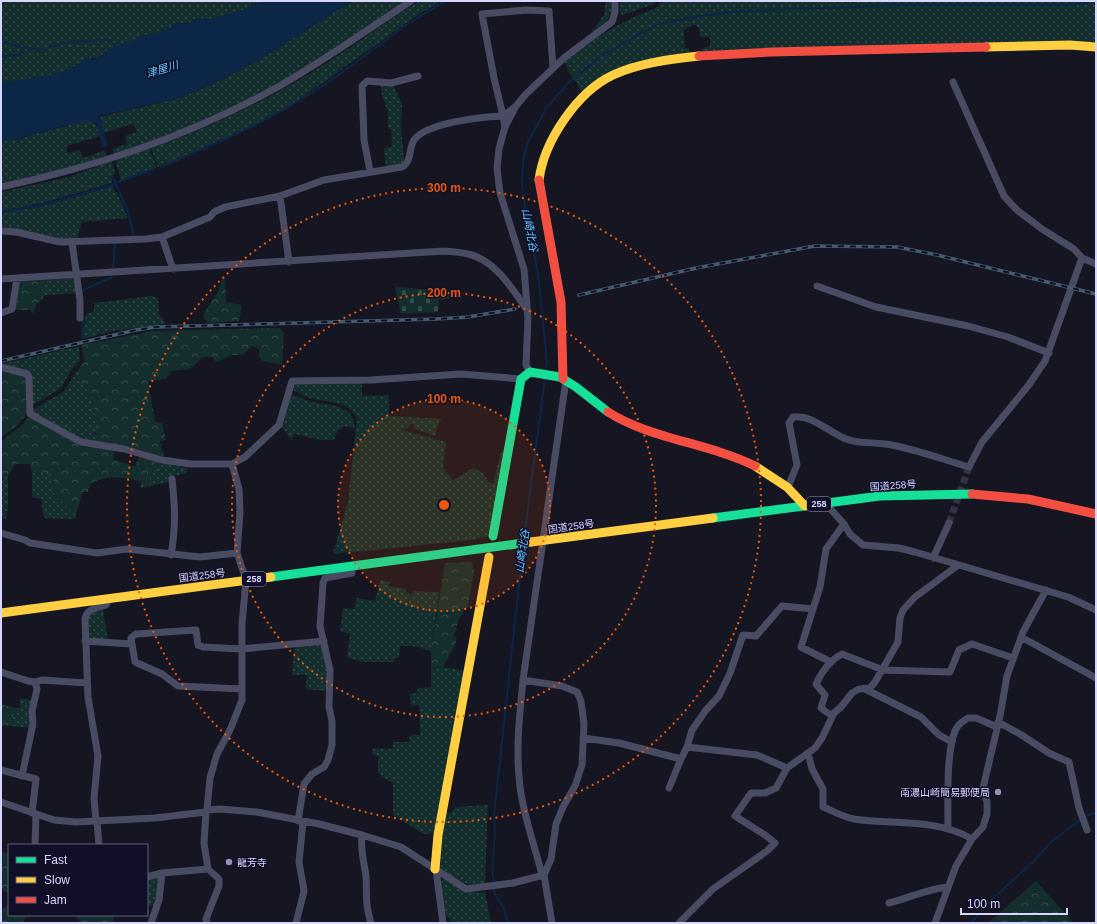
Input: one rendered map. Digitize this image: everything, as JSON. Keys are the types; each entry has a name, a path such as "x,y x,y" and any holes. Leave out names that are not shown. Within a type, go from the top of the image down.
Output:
{"main road":[{"path":"563,378 561,302 540,188 539,174 546,151 552,138 576,106 592,88 602,81 613,75 657,63 708,56 765,52 1070,45 1096,47"},
{"path":"493,536 521,379 530,372 563,378 594,402 622,420 658,434 699,445 762,468 788,488 806,506"},
{"name":"国道258号","path":"1,613 880,496 970,494 1040,501 1096,514"},
{"path":"436,869 438,835 489,557"}],"street":[{"path":"1,187 51,176 113,157 149,145 226,113 273,90 327,58 411,1"},
{"path":"530,372 526,365 528,311 524,269 504,211 497,168 499,148 505,127 516,106 552,68 612,22 616,12 615,1"},
{"path":"505,127 482,14 526,10 549,11 552,68"},
{"path":"370,171 364,140 362,86 367,81 391,83 418,76"},
{"path":"952,82 1004,196 1017,210 1074,250 1082,258 1096,264"},
{"path":"1,231 16,232 53,241 72,242 162,237 210,217 214,212 225,207 280,196 324,180 370,171 402,167 406,164 410,157 414,140 420,134 472,118 503,116 512,107 516,106"},
{"path":"280,196 289,262"},
{"path":"162,237 173,269"},
{"path":"72,242 75,275 80,300 80,318"},
{"path":"1,279 289,262 444,251 476,256 491,266 514,292 528,311"},
{"path":"788,488 796,465 788,423 793,417 800,416 807,418 836,435 856,443 884,444 969,467 982,442 1028,386 1046,361 1082,258"},
{"path":"1,313 12,309 17,278"},
{"path":"816,286 876,307 968,326 1008,337 1049,353"},
{"path":"1,366 27,374 30,414 73,439 90,445 124,449 162,460 191,464 232,464 245,457 278,425 292,380 370,380 461,374 521,379"},
{"path":"552,923 544,875 541,871 529,826 519,776 518,746 522,680 539,542 563,378"},
{"path":"208,923 206,919 219,886 219,879 208,869 204,843 210,778 216,756 230,730 242,700 242,624 246,580 237,553 240,513 239,489 232,464"},
{"path":"171,555 176,529 176,509 172,479"},
{"path":"826,504 844,524 850,534 863,545 900,548 957,566 1046,590 1068,597 1096,610"},
{"path":"933,558 950,523"},
{"path":"831,662 801,646 820,587 826,549 844,524"},
{"path":"1,533 25,540 30,544 89,553 127,549 200,557 237,553"},
{"path":"296,923 304,891 299,862 304,784 312,774 324,767 331,753 330,670 320,626 323,583 325,578 352,573 351,566"},
{"path":"865,689 875,682 898,642 900,618 903,610 915,597 957,566"},
{"path":"935,923 956,866 972,839 983,827 987,814 987,802 983,788 998,725 1004,688 1021,637 1046,590"},
{"path":"99,844 94,798 98,756 87,683 85,641 86,615 91,609 106,605 108,598"},
{"path":"669,788 687,747 692,730 706,710 719,696 730,673 743,635 756,636 782,606 813,610"},
{"path":"242,689 178,686 162,674 135,662 131,638 136,634 196,630 198,645 203,647 242,649 324,641"},
{"path":"1021,637 1096,678"},
{"path":"85,641 132,644"},
{"path":"832,716 821,708 825,695 816,684 823,670 842,654 883,670 950,672 959,650 972,644 1013,658"},
{"path":"1,672 28,682 42,680 87,683"},
{"path":"522,680 562,686 576,692 581,701 583,738 582,765 575,786 562,807 556,824 550,859 544,875"},
{"path":"22,776 33,724 32,711 37,689 35,682"},
{"path":"679,923 713,889 767,851 775,843 765,834 735,816 751,793 765,793 776,788 787,768 815,748 822,738 832,716 852,693 859,689 865,689 921,718 939,735 952,742"},
{"path":"948,829 949,780 952,742 956,729 968,718 976,718 1020,734 1049,753 1069,762 1079,808 1087,830"},
{"path":"583,738 619,743 681,759"},
{"path":"687,747 757,755 787,768"},
{"path":"808,753 812,769 823,789 823,806 854,819 924,824 962,833 972,839"},
{"path":"1,770 36,779 34,813 35,844"},
{"path":"1,802 54,820 97,822 155,818 220,809 257,812 319,824 400,847 466,889 513,883 544,875"},
{"path":"362,835 361,846 366,875 366,908 371,923"},
{"path":"148,876 162,873 208,869"},
{"path":"436,869 443,923"},
{"path":"151,923 159,900 162,873"},
{"path":"889,903 904,900 934,888 948,887"}],"green space":[{"path":"1,1 262,1 244,10 215,18 199,18 189,23 177,24 160,33 148,34 98,57 84,60 71,69 50,76 3,82 1,80"},
{"path":"352,1 406,1 307,67 235,107 195,124 114,154 112,149 127,144 125,136 137,132 134,125 132,124 103,133 102,125 98,117 176,99 215,83 259,60"},
{"path":"419,1 445,1 422,12 296,102 242,131 158,167 151,148 220,121 286,88 328,62"},
{"path":"606,1 612,1 611,13 604,24 590,34 604,15"},
{"path":"620,1 656,1 655,4 622,15 620,11"},
{"path":"662,1 1096,1 1096,43 701,53 702,48 710,46 710,37 700,37 699,29 696,25 692,25 684,30 685,48 689,48 690,54 654,60 583,93 566,67 565,61 602,35 653,9"},
{"path":"381,84 393,85 402,103 401,127 404,161 400,165 386,166 384,148 392,147 391,129 388,129 388,112 382,95"},
{"path":"78,122 91,122 96,124 100,136 66,146 68,153 80,150 83,158 105,150 106,156 49,173 1,183 1,141 12,139 17,140"},
{"path":"149,148 157,167 121,180 115,160"},
{"path":"112,161 115,173 112,176 112,183 43,203 1,211 1,192 69,177"},
{"path":"113,186 128,218 82,222 77,239 59,240 1,229 1,213 43,206"},
{"path":"223,276 225,277 226,302 242,305 239,321 208,323 203,317 205,311 218,292"},
{"path":"73,278 76,293 46,295 37,304 45,280"},
{"path":"45,280 33,314 30,310 15,310 19,281"},
{"path":"395,287 451,291 452,298 439,300 438,312 401,314"},
{"path":"152,296 158,298 159,314 166,324 113,331 82,339 86,314 94,311 94,303"},
{"path":"280,328 284,333 282,365 262,361 259,357 259,349 252,346 243,355 232,355 220,361 215,361 213,357 202,357 191,369 171,371 166,379 148,381 155,422 162,423 166,440 160,441 164,457 138,449 96,442 95,414 91,397 82,383 74,376 84,361 82,345 152,331"},
{"path":"79,346 80,360 72,369 61,388 33,405 1,364"},
{"path":"1,368 27,378 27,414 15,428 1,437"},
{"path":"74,376 82,383 91,397 95,414 96,442 75,437 45,418 33,413 34,409 63,392"},
{"path":"299,383 362,383 362,396 389,395 389,416 442,419 438,423 435,436 415,429 414,424 410,424 408,429 402,428 402,430 446,442 443,468 453,480 473,468 482,472 489,482 493,484 500,455 505,448 490,536 472,540 333,554 348,502 357,419 348,408 343,405 309,398 294,391 294,386"},
{"path":"292,394 309,401 339,407 345,410 351,415 354,421 354,429 347,426 341,428 334,440 319,440 295,434 291,440 282,427"},
{"path":"31,417 82,446 115,451 113,459 133,466 135,466 140,456 156,462 149,481 146,483 125,478 110,478 96,481 90,484 88,492 83,492 76,515 55,496 52,474 32,473 30,464 15,464 8,476 1,474 1,441"},
{"path":"156,462 188,468 187,473 169,477 169,482 141,488 141,481 146,483 149,481"},
{"path":"32,473 52,474 55,496 76,515 76,519 44,518 41,499 32,497"},
{"path":"1,474 8,476 8,505 6,519 1,518"},
{"path":"472,562 474,573 468,606 459,619 454,636 457,638 455,646 444,667 431,668 431,651 445,563"},
{"path":"380,580 390,582 389,586 405,589 407,593 411,595 414,591 439,592 431,651 413,646 400,646 399,658 394,658 394,662 362,662 347,657 350,634 340,631 343,608 354,609 357,598 375,601"},
{"path":"103,610 108,640 89,639 87,616 92,612"},
{"path":"319,643 323,645 328,669 327,691 305,689 307,675 292,675 295,645"},
{"path":"444,667 464,671 434,833 424,834 393,815 393,783 381,776 378,771 379,757 372,754 373,748 393,749 393,742 409,742 410,735 420,735 419,705 411,706 410,694 417,693 418,688 431,687 431,668"},
{"path":"20,698 32,700 30,728 11,726 15,708 20,708"},
{"path":"1,704 15,708 11,726 1,725"},
{"path":"488,805 485,884 468,885 440,869 445,812 451,813 455,807"},
{"path":"1,853 8,853 8,893 1,890"},
{"path":"159,876 156,906 148,906 148,878"},
{"path":"444,878 463,890 485,892 491,923 452,923 444,912 441,882"},
{"path":"1036,881 1074,923 988,923"},
{"path":"8,906 8,916 26,916 23,923 1,923 1,909"},
{"path":"75,916 114,916 114,923 81,923"}],"water":[{"name":"津屋川","path":"262,1 352,1 259,60 214,83 176,99 98,116 101,119 107,146 102,147 97,124 92,122 62,126 24,136 19,141 16,139 1,141 1,80 3,82 23,80 64,72 86,59 92,60 102,56 105,51 148,34 160,33 177,24 189,23 199,18 215,18 244,10"}],"waterway":[{"path":"161,167 240,132 298,102 333,79 396,32 447,1"},
{"name":"山崎北谷","path":"546,371 547,362 538,273 526,216 522,184 523,162 527,144 547,107 569,82 601,56 658,24 706,15 742,11 904,5 1074,5 1089,1"},
{"path":"1,44 6,42 18,47 41,50 64,43 109,40 118,48"},
{"path":"1,57 21,54 25,47"},
{"path":"115,183 154,169"},
{"path":"112,175 128,212 134,236"},
{"path":"1,212 43,205 116,184"},
{"path":"113,268 115,245 117,242"},
{"path":"81,291 112,277"},
{"path":"82,338 83,317"},
{"name":"山崎北谷","path":"524,538 545,378"},
{"name":"山崎北谷","path":"494,884 492,869 495,834 494,815 523,548"},
{"path":"1084,817 1096,812"},
{"path":"971,923 990,901 1035,860 1051,842 1080,820"},
{"name":"山崎北谷","path":"494,888 495,895 504,908 508,923"}],"tunnel":[{"path":"949,523 969,467"}],"railway":[{"path":"579,295 696,268 815,246 897,247 937,255 1096,294"},
{"path":"1,361 136,330 156,327 436,319 468,317 515,309"}],"traffic: fast":[{"path":"493,536 521,379 530,372 560,377 576,387 608,412"},
{"path":"713,518 880,496 972,494"},
{"path":"271,577 531,542"}],"traffic: slow":[{"path":"986,47 1070,45 1096,47"},
{"path":"539,180 542,165 555,134 564,119 587,93 613,75 633,67 666,60 699,56"},
{"path":"755,466 787,487 805,506"},
{"path":"531,542 713,518"},
{"path":"435,869 438,835 489,557"},
{"path":"1,613 271,577"}],"traffic: jam":[{"path":"699,56 771,52 986,47"},
{"path":"539,180 561,302 563,379"},
{"path":"608,412 642,429 719,452 755,466"},
{"path":"972,494 1028,499 1096,514"}],"place":[{"name":"南濃山崎簡易郵便局","path":"998,792"},
{"name":"龍芳寺","path":"229,862"}]}
